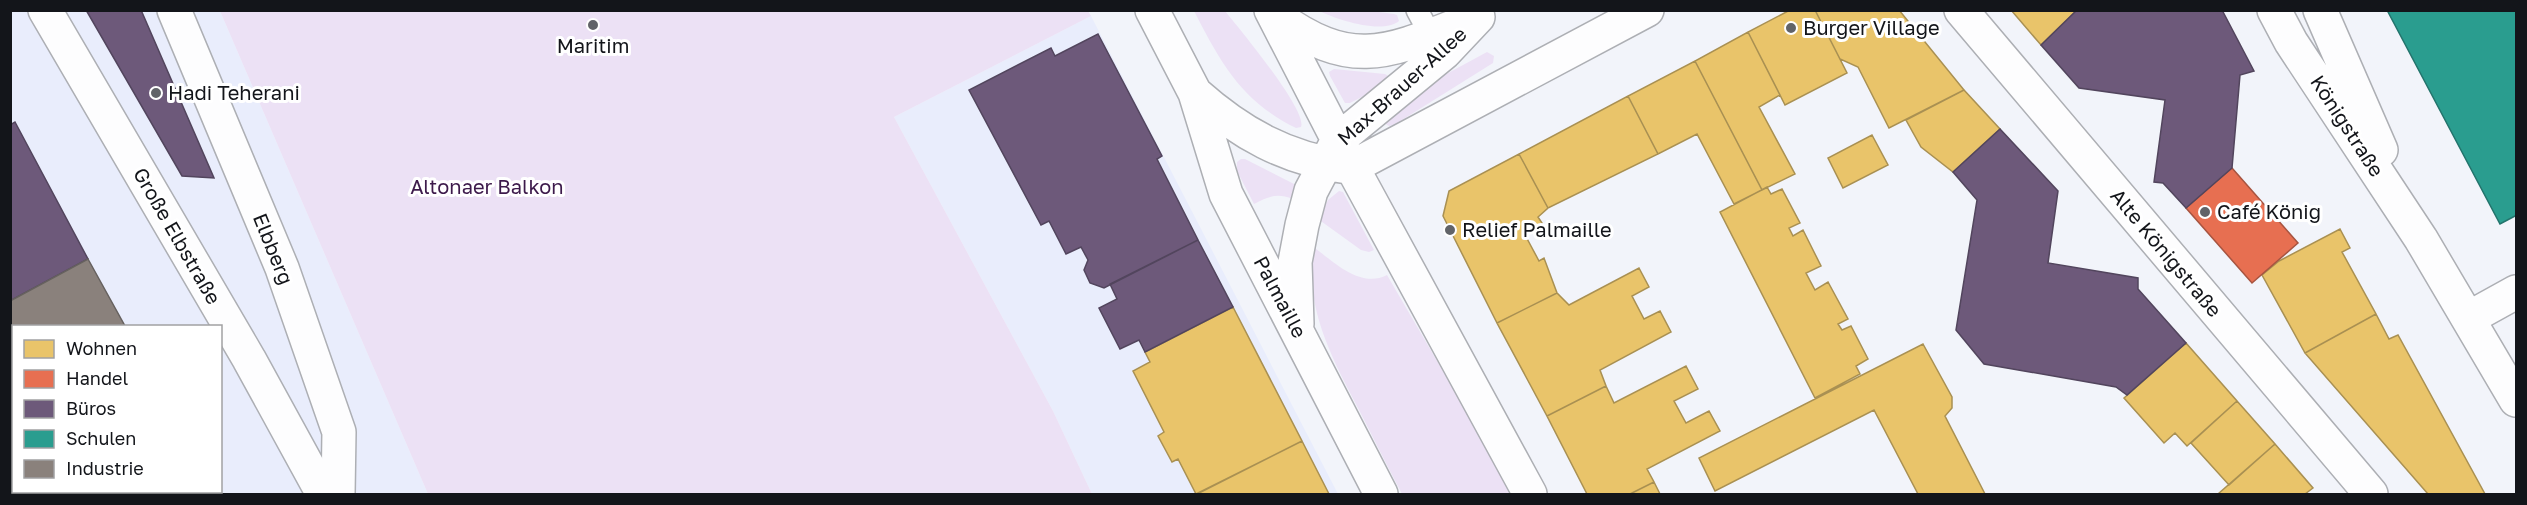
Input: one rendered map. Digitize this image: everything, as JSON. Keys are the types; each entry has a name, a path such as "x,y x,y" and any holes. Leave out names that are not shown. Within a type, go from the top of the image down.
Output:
{"main road":[{"name":"Große Elbstraße","path":"45,10 249,359 323,495"},
{"name":"Elbberg","path":"174,10 282,268 339,432 338,495"},
{"name":"Palmaille","path":"1152,10 1195,93 1226,194 1382,495"},
{"name":"Max-Brauer-Allee","path":"1338,157 1647,10"},
{"name":"Alte Königstraße","path":"1961,10 2371,495"},
{"name":"Königstraße","path":"2274,10 2291,42 2421,239 2517,400"},
{"name":"Königstraße","path":"2320,10 2421,239"},
{"name":"Max-Brauer-Allee","path":"1273,13 1302,34 1326,45 1351,51 1377,52 1401,47 1424,23 1484,14"},
{"path":"1273,13 1338,157 1530,495"},
{"name":"Max-Brauer-Allee","path":"1298,332 1295,262 1311,191 1338,157 1484,14"},
{"name":"Palmaille","path":"1195,93 1222,117 1265,143 1338,157"},
{"path":"2469,318 2517,292"}],"shaded area":[{"path":"10,11 220,11 428,494 11,494"},
{"path":"1091,16 1338,494 1092,494 1053,411 894,117"}],"green space":[{"path":"1364,10 1394,14 1397,15 1399,21 1391,25 1371,26 1336,18 1319,11"},
{"name":"Altonaer Balkon","path":"220,11 1088,11 1091,16 894,117 1053,411 1092,494 428,494"},
{"path":"1194,11 1225,11 1283,87 1294,104 1301,127 1296,128 1261,106 1234,79"},
{"path":"1487,52 1494,56 1493,63 1394,125 1389,126 1381,121 1415,91"},
{"path":"1334,69 1385,74 1390,77 1389,83 1350,103 1345,103 1330,76 1329,72"},
{"path":"1241,159 1296,185 1293,199 1273,196 1254,204 1237,171 1237,162"},
{"path":"1339,191 1343,192 1374,250 1369,252 1361,250 1318,219 1328,200"},
{"path":"1312,246 1357,276 1377,278 1387,275 1479,433 1510,494 1402,494 1338,369 1322,331 1313,291"}],"building: Wohnen":[{"path":"1790,10 1815,10 1847,73 1785,105 1748,32"},
{"path":"1815,10 1899,10 1964,90 1889,128 1858,67 1840,59"},
{"path":"2011,10 2077,10 2041,45"},
{"path":"1748,32 1780,95 1759,107 1795,174 1762,190 1695,61"},
{"path":"1695,61 1762,190 1734,204 1697,134 1658,154 1628,96"},
{"path":"1964,90 2000,129 1953,172 1921,147 1906,120"},
{"path":"1628,96 1658,154 1548,208 1519,154"},
{"path":"1872,135 1888,165 1843,188 1828,158"},
{"path":"1519,154 1548,208 1538,217 1542,223 1524,233 1539,261 1544,258 1557,293 1497,323 1443,216 1449,191"},
{"path":"1767,187 1771,194 1782,189 1800,223 1789,228 1793,236 1803,230 1821,266 1806,273 1815,290 1828,282 1848,319 1838,324 1842,330 1851,326 1868,359 1856,366 1860,374 1815,398 1720,212"},
{"path":"2340,229 2350,248 2342,252 2376,314 2305,353 2262,275 2279,261"},
{"path":"1639,268 1649,287 1632,296 1644,319 1660,311 1671,332 1600,370 1606,386 1547,416 1497,323 1557,293 1569,305"},
{"path":"1233,307 1302,441 1196,494 1178,459 1172,462 1158,436 1164,432 1133,371 1150,362 1145,352"},
{"path":"2376,314 2389,339 2398,335 2485,494 2428,494 2305,353"},
{"path":"2186,343 2237,401 2187,446 2175,433 2164,443 2124,398"},
{"path":"1923,344 1952,397 1952,408 1945,416 1985,494 1918,494 1874,410 1715,491 1699,458"},
{"path":"1686,366 1698,389 1674,401 1686,423 1709,411 1720,431 1647,469 1654,482 1630,494 1587,494 1547,416 1606,386 1614,403"},
{"path":"2237,401 2275,444 2229,485 2191,443"},
{"path":"1302,441 1329,494 1197,494"},
{"path":"2275,444 2313,488 2305,494 2218,494"},
{"path":"1654,482 1660,494 1630,494"}],"building: Handel":[{"path":"2232,168 2298,243 2252,283 2186,208"}],"building: Büros":[{"name":"Hadi Teherani","path":"86,10 141,10 214,178 182,176"},
{"path":"2077,10 2222,10 2254,71 2240,75 2232,168 2186,208 2163,183 2154,182 2165,100 2079,88 2041,45"},
{"path":"1098,34 1162,156 1157,159 1198,240 1104,288 1090,283 1084,270 1088,260 1081,247 1066,254 1049,221 1041,225 969,90 1051,48 1055,56"},
{"path":"15,122 88,259 10,301 10,125"},
{"path":"2000,129 2058,191 2048,263 2138,278 2138,289 2186,343 2127,395 2116,387 1984,364 1956,330 1977,200 1953,172"},
{"path":"1198,240 1233,307 1145,352 1139,340 1120,349 1099,308 1117,299 1110,284"}],"building: Schulen":[{"path":"2387,10 2516,10 2516,217 2500,224"}],"building: Industrie":[{"path":"88,259 124,325 12,325 12,446 10,443 10,301"},
{"path":"38,493 195,494 38,494"}],"place":[{"name":"Maritim","path":"593,25"},
{"name":"Burger Village","path":"1791,28"},
{"name":"Hadi Teherani","path":"156,93"},
{"name":"Café König","path":"2205,212"},
{"name":"Relief Palmaille","path":"1450,230"}]}
